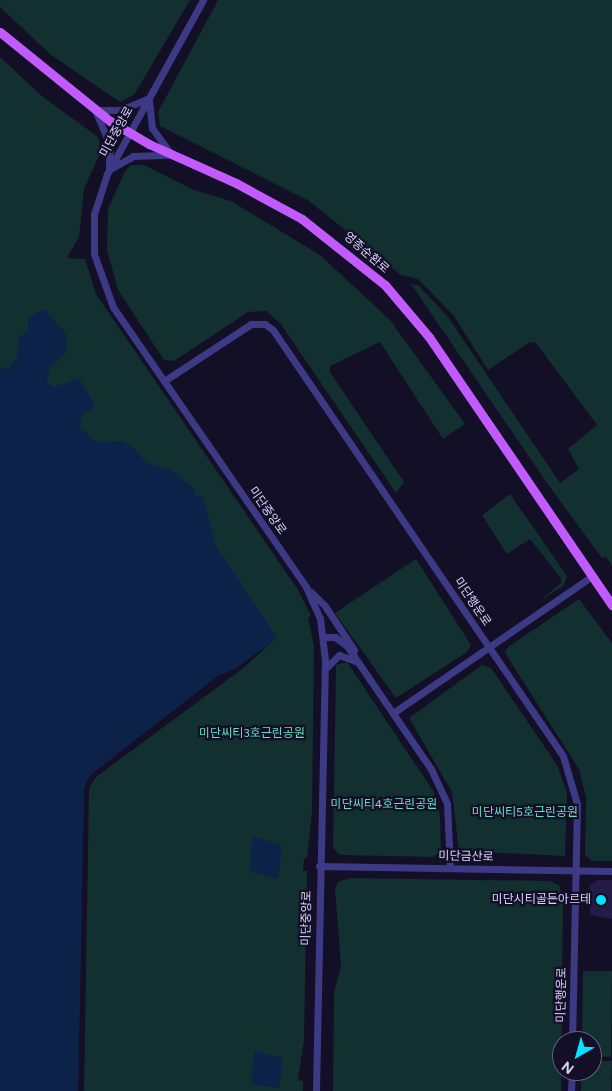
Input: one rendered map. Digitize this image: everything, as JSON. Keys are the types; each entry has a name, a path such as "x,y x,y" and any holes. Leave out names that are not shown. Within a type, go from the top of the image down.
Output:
{"main road":[{"name":"영종순환로","path":"0,32 95,110 129,133 302,219 385,285 434,345 612,604"}],"street":[{"name":"미단중앙로","path":"203,0 108,171 94,214 98,271 112,307 306,587 324,638 325,670 319,866 316,1091"},
{"path":"108,171 110,145 95,110 129,108 149,97 152,128 173,156"},
{"path":"108,171 138,154 173,156"},
{"name":"미단행운로","path":"164,382 251,324 265,324 273,330 570,770 577,804 572,1031"},
{"path":"393,713 592,576"},
{"path":"306,587 325,606 360,664 431,769 445,797 450,822 450,868"},
{"path":"324,638 343,642 360,664"},
{"path":"325,670 339,655 360,664"},
{"name":"미단금산로","path":"319,866 612,871"}],"green space":[{"path":"0,0 190,0 134,95 120,102 51,55 0,7"},
{"path":"218,0 612,0 612,566 606,557 602,558 549,486 411,284 419,286 448,317 560,483 579,469 568,449 597,425 536,343 530,342 488,370 454,316 418,279 401,275 309,201 160,126 158,112"},
{"name":"미단씨티3호근린공원","path":"0,57 43,97 98,137 101,151 84,189 79,237 67,258 85,259 96,294 298,590 311,616 308,618 314,646 312,812 307,858 304,858 303,871 307,871 304,1040 298,1080 303,1081 303,1091 84,1091 89,788 96,777 242,669 272,642 236,668 219,675 90,775 84,788 78,1091 0,1091"},
{"path":"131,165 144,165 194,190 231,201 320,255 390,320 465,424 443,439 380,342 330,366 330,372 404,482 396,493 280,323 266,311 248,312 174,361 164,360 118,290 107,250 108,209 125,171"},
{"path":"510,494 567,576 564,585 539,602 561,583 561,578 530,539 507,554 482,515"},
{"path":"416,559 471,645 467,652 396,698 335,613"},
{"path":"579,599 612,643 612,861 592,861 585,855 586,798 579,769 505,653 508,647"},
{"name":"미단씨티4호근린공원","path":"347,662 434,792 440,816 441,850 434,857 340,855 333,848 336,665"},
{"name":"미단씨티5호근린공원","path":"482,665 491,668 557,765 567,792 565,856 459,851 452,792 409,718"},
{"path":"350,878 550,881 559,885 563,898 562,1031 552,1031 552,1081 561,1081 561,1091 333,1091 334,993 341,966 335,889 338,882"},
{"path":"583,971 612,971 611,1057 602,1057 602,1031 582,1031"},
{"path":"602,1061 612,1061 611,1091 581,1091 581,1081 602,1081"}],"water":[{"path":"44,309 66,334 67,347 64,355 50,366 47,383 55,387 79,378 94,403 92,410 83,413 80,428 97,442 122,441 134,447 146,463 171,470 192,487 196,496 203,497 216,546 277,638 236,668 219,675 90,775 84,788 78,1091 0,1091 0,367 8,369 17,358 19,338 28,329 28,317"},
{"path":"253,836 282,846 278,879 249,871"},
{"path":"254,1051 283,1058 279,1088 251,1084"}],"building":[{"name":"미단시티골든아르테","path":"598,880 612,880 612,919 590,915 590,885"}],"place":[{"name":"미단시티골든아르테","path":"601,900"}]}
